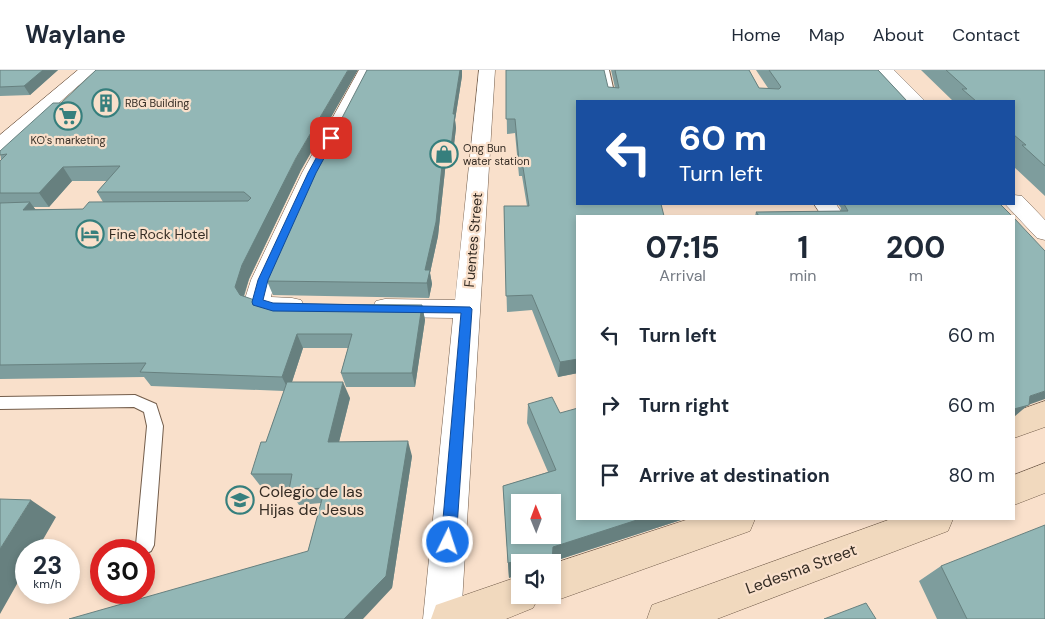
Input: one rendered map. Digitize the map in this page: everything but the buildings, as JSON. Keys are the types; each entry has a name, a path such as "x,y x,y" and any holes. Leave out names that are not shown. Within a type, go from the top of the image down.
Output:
{"main road":[{"path":"1015,425 1045,414"},
{"path":"561,580 735,520"},
{"name":"Ledesma Street","path":"666,619 933,520"},
{"path":"450,619 511,598"}],"street":[{"path":"312,308 273,307 257,302 263,280 312,173 367,70"},
{"name":"Fuentes Street","path":"442,619 487,70"},
{"path":"885,70 915,100"},
{"path":"0,145 85,75"},
{"path":"1015,202 1045,233"},
{"path":"1045,247 1043,254 1045,256"},
{"path":"360,308 467,309"}],"lane":[{"path":"605,70 612,100"},
{"path":"0,403 135,401 152,408 155,426 146,539"}],"place":[{"name":"RBG Building","path":"106,103"},
{"name":"KO's marketing","path":"68,116"},
{"name":"Ong Bun water station","path":"444,154"},
{"name":"Fine Rock Hotel","path":"90,234"},
{"name":"Colegio de las Hijas de Jesus","path":"240,500"}],"route":[{"path":"331,138 312,173 263,280 257,302 273,307 467,309 448,542"}]}
